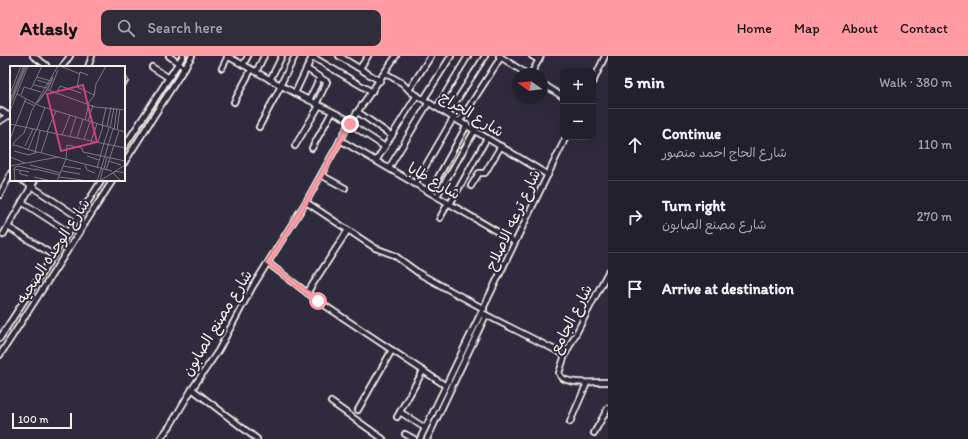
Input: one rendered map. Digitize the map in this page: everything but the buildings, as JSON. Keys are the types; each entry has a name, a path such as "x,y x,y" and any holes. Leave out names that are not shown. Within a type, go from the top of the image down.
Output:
{"street":[{"path":"33,56 46,65"},
{"path":"63,66 70,56"},
{"path":"88,66 92,56"},
{"path":"169,56 185,68"},
{"path":"126,139 183,56"},
{"path":"125,161 192,56"},
{"path":"243,65 248,56"},
{"path":"234,102 264,56"},
{"path":"270,80 282,56"},
{"path":"259,127 295,56"},
{"path":"339,56 346,58 380,81"},
{"path":"360,68 368,56"},
{"name":"شارع مصنع الصابون","path":"160,439 218,351 242,305 306,202 350,123 396,56"},
{"path":"409,90 431,56"},
{"path":"424,99 451,56"},
{"path":"437,107 468,56"},
{"path":"448,114 485,56"},
{"path":"532,56 540,58 534,68"},
{"path":"596,76 605,56"},
{"path":"222,68 229,57 332,112 385,147"},
{"path":"295,93 312,57 372,92"},
{"path":"460,121 500,57 517,68"},
{"path":"152,67 169,78"},
{"path":"295,146 317,105 327,82 306,69"},
{"name":"شارع الجراج","path":"385,73 402,83 409,90 548,175"},
{"path":"308,100 320,77"},
{"path":"548,87 560,95"},
{"path":"376,161 417,95"},
{"path":"389,168 429,102"},
{"path":"1,111 10,115"},
{"path":"312,148 332,112"},
{"path":"358,112 392,136"},
{"path":"0,121 10,115"},
{"path":"415,184 454,117"},
{"path":"430,192 467,125"},
{"path":"436,196 475,130"},
{"path":"440,218 487,138"},
{"name":"شارع طابا","path":"340,140 516,242"},
{"name":"شارع ترعه الاصلاح","path":"484,312 565,140"},
{"path":"471,186 479,174 486,173 487,165 501,146"},
{"path":"0,195 10,175"},
{"path":"322,175 345,188"},
{"path":"24,181 78,217"},
{"path":"3,235 34,181"},
{"name":"شارع الوحده الصحيه","path":"0,338 2,331 101,181"},
{"name":"شارع الوحده الصحيه","path":"0,355 112,181"},
{"path":"22,202 68,232"},
{"path":"306,202 375,248 394,255 420,274 484,312 565,355"},
{"path":"87,203 95,208"},
{"path":"8,227 53,254"},
{"path":"307,293 348,230"},
{"path":"268,263 307,293 446,386"},
{"name":"شارع الجامع","path":"608,272 565,355 560,368 560,376 564,379 587,383 608,382"},
{"path":"37,280 46,285"},
{"path":"420,439 484,312"},
{"path":"427,439 484,312"},
{"path":"358,410 392,350"},
{"path":"423,371 398,415 425,428"},
{"path":"570,422 587,383"},
{"path":"192,389 257,439"},
{"path":"331,402 384,439"},
{"path":"594,433 608,408"},
{"path":"405,434 414,439"}],"route":[{"path":"318,301 268,263 306,202 350,124"}]}
